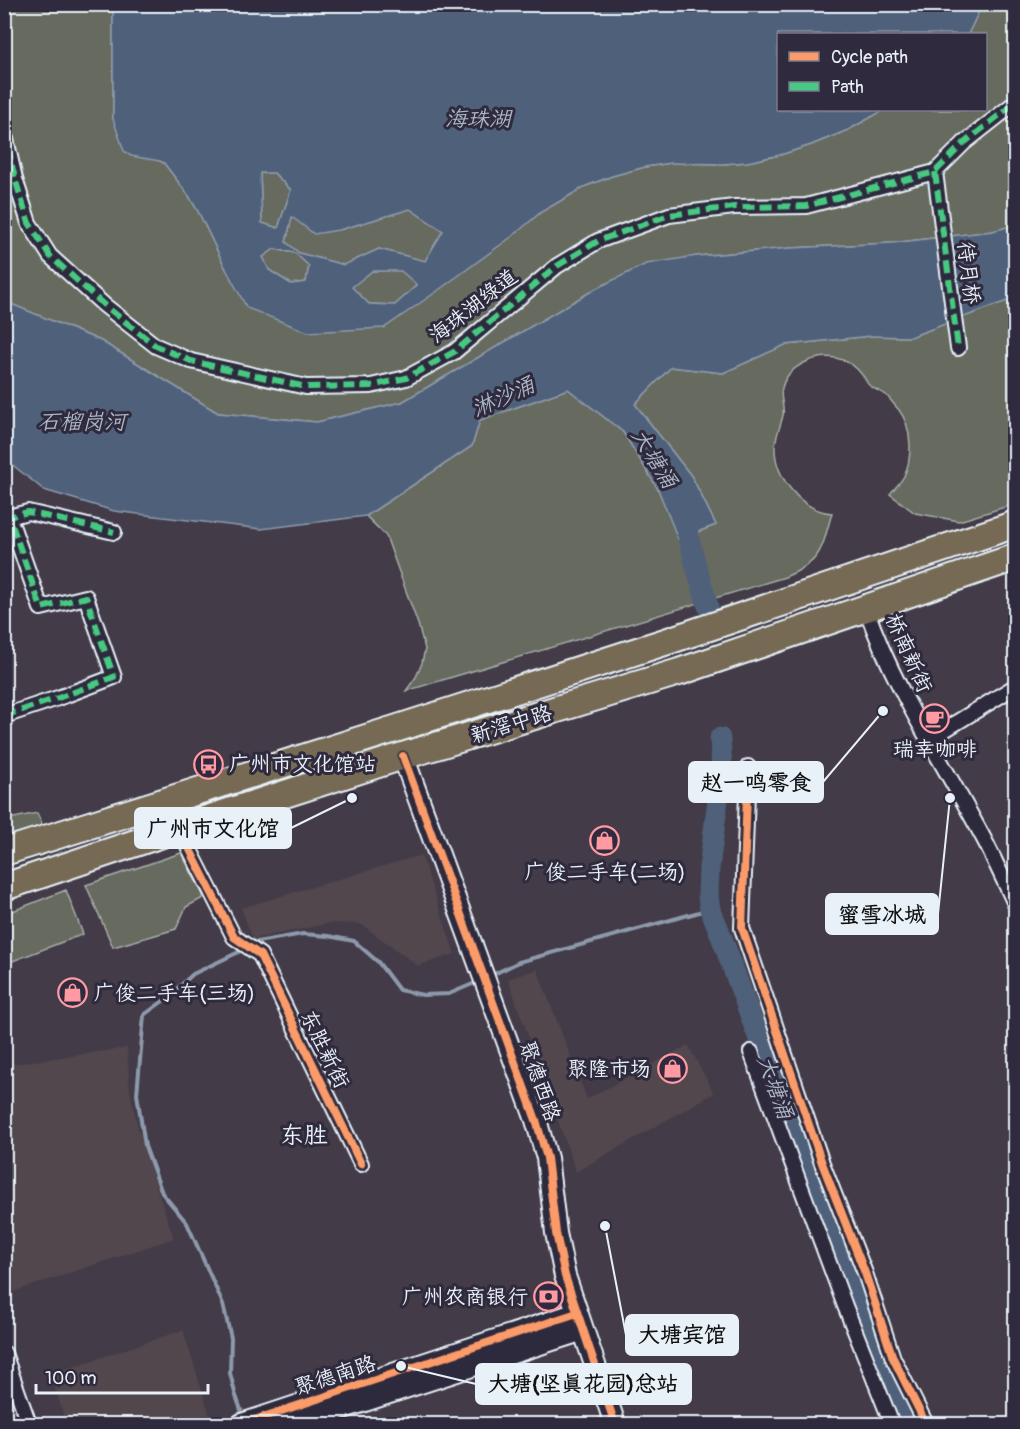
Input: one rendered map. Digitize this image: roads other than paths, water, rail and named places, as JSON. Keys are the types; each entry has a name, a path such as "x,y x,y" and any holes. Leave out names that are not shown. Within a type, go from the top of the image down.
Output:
{"highway":[{"name":"新滘中路","path":"4,852 668,641 1016,524"},
{"name":"新滘中路","path":"4,887 403,756 679,672 1016,557"}],"street":[{"path":"935,172 964,143 1016,102"},
{"name":"海珠湖绿道","path":"4,130 29,224 50,256 104,305 156,346 191,361 306,387 371,386 406,378 454,352 557,266 598,241 669,215 734,207 806,206 935,172"},
{"name":"待月桥","path":"935,172 958,348"},
{"path":"4,716 114,676 87,597 40,608 13,528 5,518 28,512 114,532"},
{"name":"桥南新街","path":"866,608 872,627 903,692 986,843 1016,906"},
{"path":"928,740 1016,686"},
{"name":"聚德西路","path":"403,756 536,1120 548,1165 559,1253 615,1425"},
{"path":"748,767 741,928 822,1163 865,1273 892,1358 926,1425"},
{"name":"东胜新街","path":"179,828 234,937 260,955 360,1164"},
{"path":"751,1052 827,1259 892,1425"},
{"name":"聚德南路","path":"294,1425 511,1353 580,1321"},
{"name":"聚德南路","path":"242,1425 580,1321"},
{"path":"4,1353 30,1425"}],"water":[{"name":"海珠湖","path":"109,5 982,5 968,33 777,33 777,111 882,111 848,130 780,155 747,162 671,163 645,167 586,186 541,212 514,235 384,328 308,332 247,308 189,196 164,163 131,156 124,151 113,119 113,10","holes":["260,173 274,173 291,190 278,228 262,223","410,209 443,231 425,261 379,249 344,265 299,253 286,242 292,217 314,234 339,230","274,249 295,253 309,266 306,282 291,284 269,270 263,257","372,271 401,271 417,285 395,305 369,304 352,287"]},
{"name":"石榴岗河","path":"1015,225 1015,298 910,337 871,336 785,345 723,373 671,367 635,404 692,477 716,525 678,539 658,489 623,432 568,389 480,420 472,446 366,516 261,529 114,511 44,490 5,459 4,299 6,302 101,341 218,413 317,422 402,402 597,288 646,264 697,256 892,243 993,231"}],"waterway":[{"name":"大塘涌","path":"681,508 708,606"},
{"name":"大塘涌","path":"720,738 722,769 709,868 710,909 877,1359 905,1424"},
{"path":"494,974 519,962 710,909"},
{"path":"252,945 257,942 303,934 328,936 354,941 378,962 399,990 423,995 449,994 475,983"},
{"path":"241,1410 230,1373 231,1338 223,1304 187,1223 162,1193 145,1146 137,1094 144,1015 166,999 193,974 245,949"}],"place":[{"name":"赵一鸣零食","path":"883,711"},
{"name":"瑞幸咖啡","path":"935,718"},
{"name":"广州市文化馆站","path":"208,764"},
{"name":"广州市文化馆","path":"352,798"},
{"name":"蜜雪冰城","path":"950,798"},
{"name":"广俊二手车(二场)","path":"605,841"},
{"name":"广俊二手车(三场)","path":"73,993"},
{"name":"聚隆市场","path":"672,1069"},
{"name":"大塘宾馆","path":"605,1226"},
{"name":"广州农商银行","path":"549,1297"},
{"name":"大塘(坚真花园)总站","path":"401,1366"}],"district":[{"name":"东胜","path":"304,1135"}],"water label":[{"name":"淋沙涌","path":"503,396"}]}
